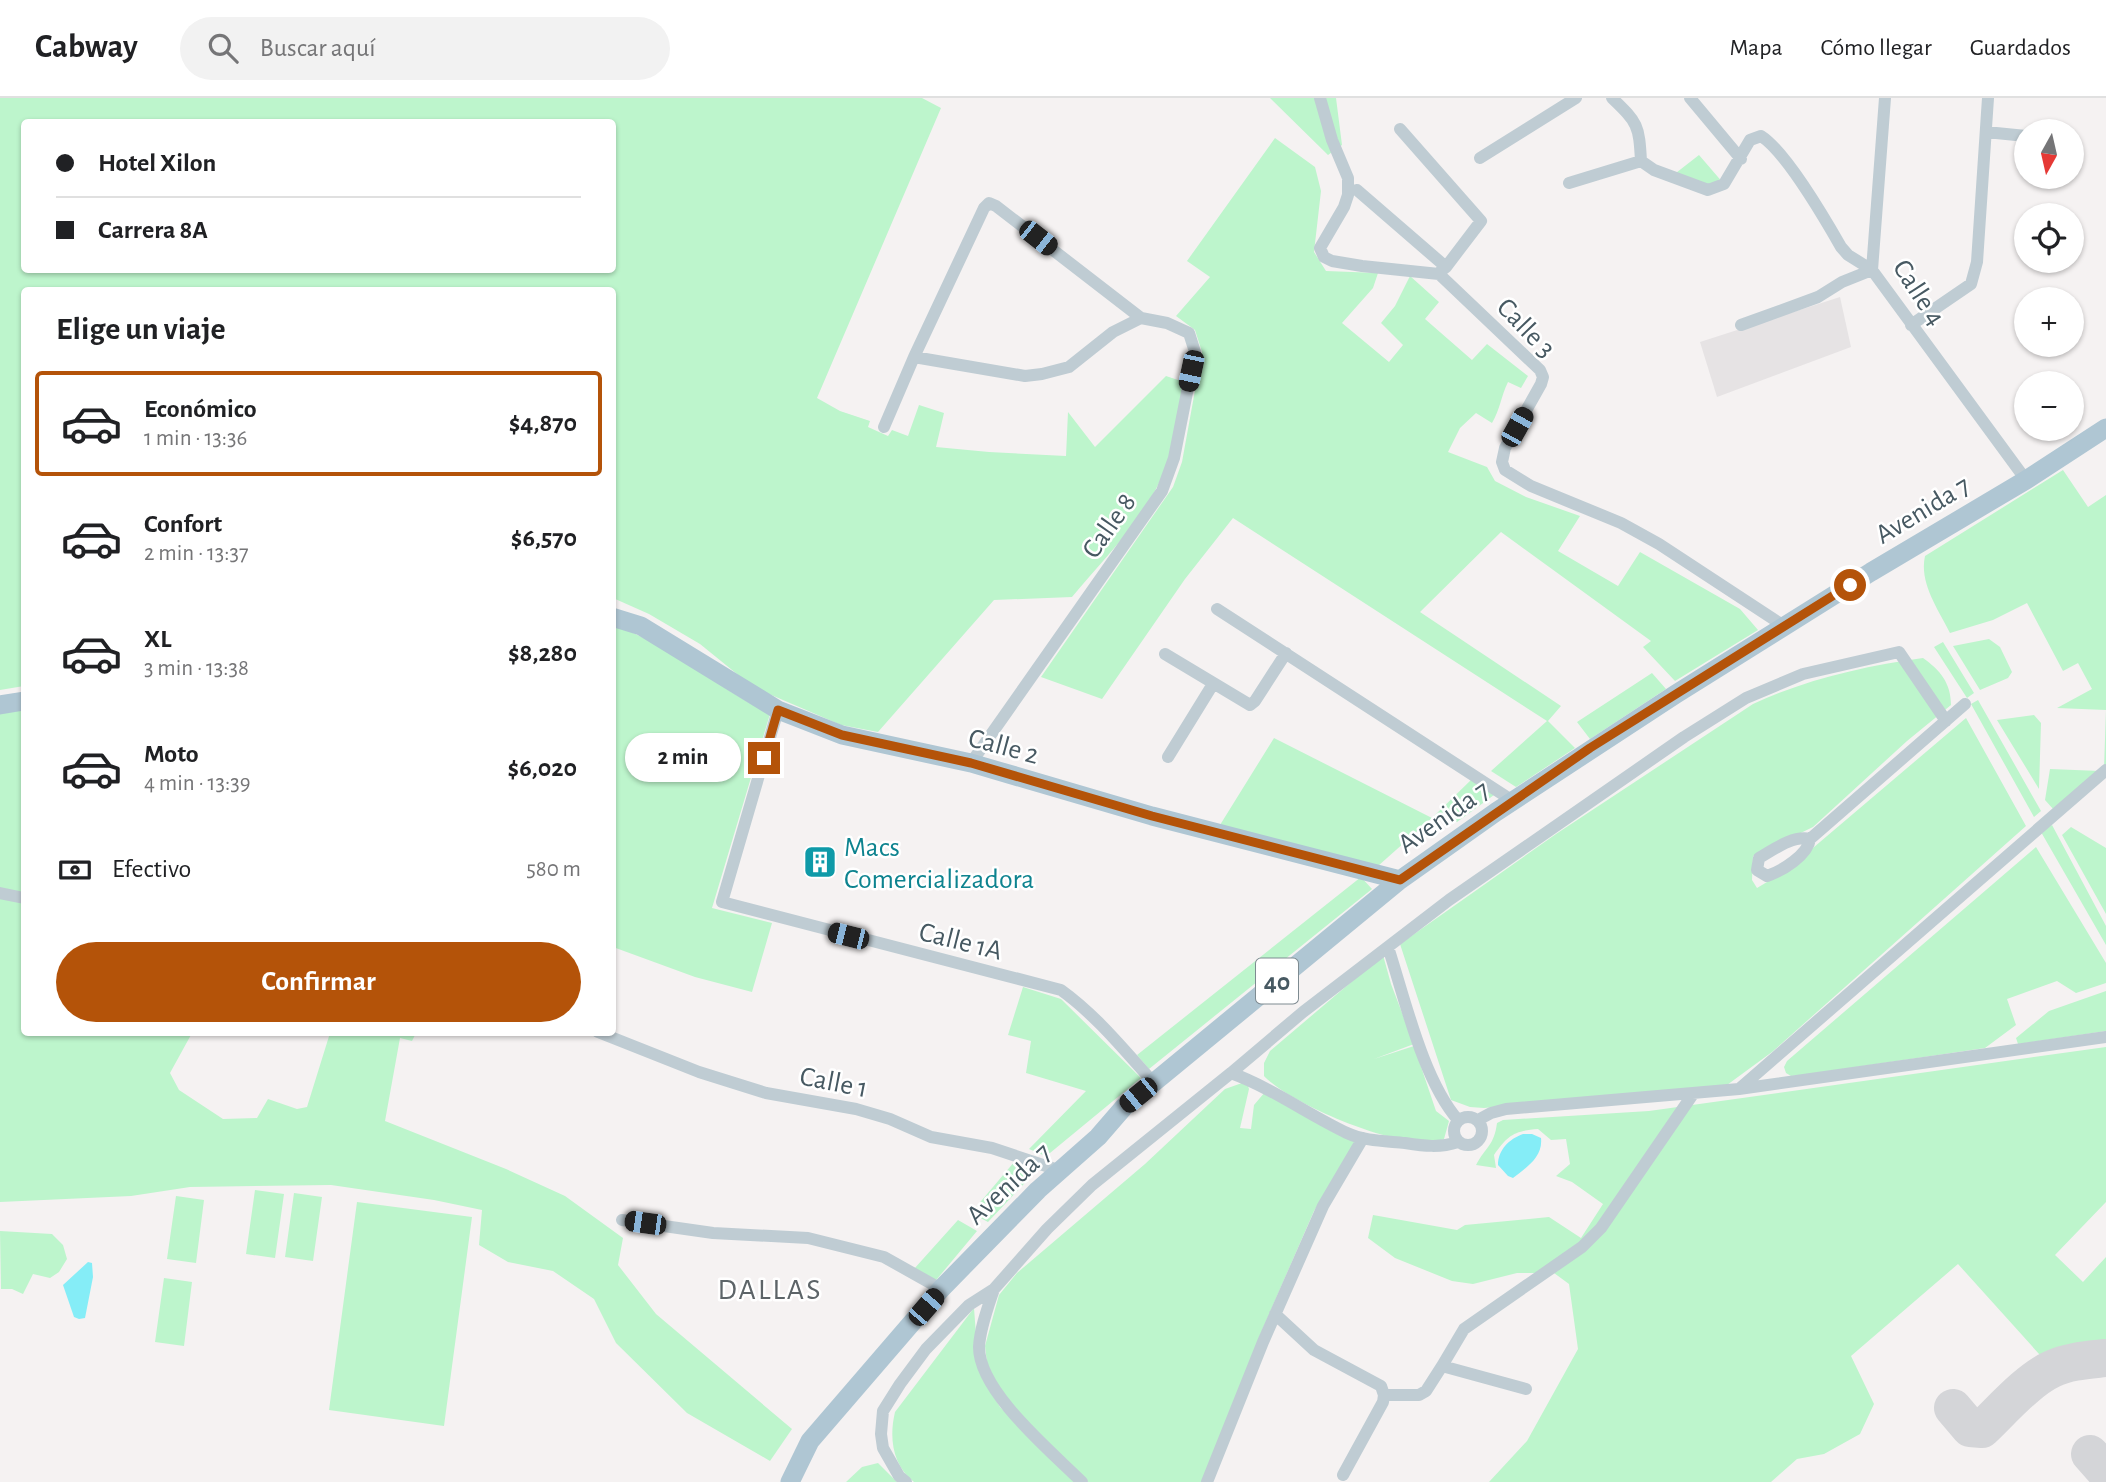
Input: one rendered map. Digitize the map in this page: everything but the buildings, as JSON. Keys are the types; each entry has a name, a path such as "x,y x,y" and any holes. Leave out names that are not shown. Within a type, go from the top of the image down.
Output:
{"main road":[{"name":"Avenida 7","path":"790,1482 810,1441 941,1289 998,1229 1098,1137 1124,1107 1400,880 1590,748 2106,428"},
{"name":"Calle 2","path":"616,618 641,626 778,710 842,735 971,763 1152,816 1400,880"},
{"path":"0,705 21,702"}],"street":[{"path":"1320,98 1332,140 1348,178 1348,195 1344,208 1320,248 1324,257 1332,261 1442,270"},
{"path":"1480,159 1576,98"},
{"path":"1612,98 1635,120 1641,161"},
{"path":"1690,98 1741,159"},
{"name":"Calle 4","path":"1885,98 1872,270 2026,480"},
{"path":"1911,325 1971,284 1978,262 1988,98"},
{"path":"1400,129 1480,222 1442,270"},
{"path":"1986,132 2014,135"},
{"path":"1641,161 1654,170 1708,190 1724,184 1751,140 1761,136 1795,174 1841,247 1848,255 1872,270"},
{"path":"1569,183 1641,161"},
{"path":"1357,190 1442,270"},
{"path":"884,427 914,357 984,208 989,203 1141,318 1113,332 1069,367 1042,374 1025,376 914,357"},
{"name":"Calle 3","path":"1442,270 1540,370 1543,377 1505,448 1502,462 1505,470 1512,477 1621,523 1659,544 1784,626"},
{"path":"1741,325 1818,297 1842,282 1872,270"},
{"name":"Calle 8","path":"971,763 1161,491 1166,480 1174,458 1195,352 1189,333 1167,323 1141,318"},
{"path":"1217,609 1513,801"},
{"path":"906,1482 899,1476 883,1448 883,1411 926,1349 969,1304 994,1289 1047,1229 1092,1185 1303,1012 1526,845 1746,698 1803,674 1899,652 1946,721"},
{"path":"1165,654 1250,705 1286,653"},
{"path":"1168,757 1213,684"},
{"path":"1810,839 1965,704"},
{"name":"Calle 1A","path":"778,710 723,902 1061,990 1079,1003 1110,1033 1153,1082"},
{"path":"1739,1089 2106,770"},
{"path":"0,893 21,897"},
{"path":"1388,947 1429,1073 1445,1105 1458,1120"},
{"name":"Calle 1","path":"608,1036 699,1072 755,1089 856,1109 890,1119 931,1137 992,1148 1061,1171"},
{"path":"1478,1121 1491,1113 1506,1109 1739,1089 2106,1037"},
{"path":"1231,1073 1255,1082 1348,1134 1363,1138 1434,1147 1458,1142 1466,1145 1478,1141 1482,1128 1478,1121 1470,1116 1458,1120 1453,1129 1458,1142"},
{"path":"1384,1395 1419,1395 1426,1391 1464,1329 1581,1247 1601,1228 1693,1094"},
{"path":"1207,1482 1275,1314 1323,1206 1363,1138"},
{"path":"622,1220 713,1233 808,1238 884,1257 941,1289"},
{"path":"994,1289 979,1347 991,1386 1013,1413 1082,1482"},
{"path":"1275,1314 1314,1350 1381,1386 1384,1395 1375,1418 1343,1475"},
{"path":"1442,1366 1526,1390"}],"shaded area":[{"path":"1840,297 1851,347 1717,397 1700,342"}],"green space":[{"path":"0,98 922,98 941,108 817,398 840,411 870,421 868,427 888,436 892,430 908,436 919,405 944,413 936,447 1066,456 1068,412 1095,447 1166,376 1184,382 1174,442 1151,498 1126,533 1072,597 994,600 878,732 841,725 753,687 700,644 649,614 616,599 616,287 21,287 21,686 0,690"},
{"path":"1270,98 1336,98 1342,145 1328,155"},
{"path":"1275,138 1315,167 1321,191 1314,252 1326,271 1378,273 1373,288 1342,323 1389,362 1403,345 1381,323 1395,306 1410,276 1439,302 1425,319 1472,360 1487,344 1528,376 1521,388 1508,382 1492,423 1476,413 1460,428 1448,452 1487,467 1495,481 1526,497 1580,516 1558,551 1618,586 1640,552 1740,609 1758,630 1675,681 1643,647 1651,641 1501,532 1420,612 1561,706 1548,721 1575,748 1516,787 1491,771 1547,721 1233,518 1185,579 1102,699 1041,677 1173,487 1182,462 1202,352 1195,330 1176,316 1210,277 1187,261"},
{"path":"1699,155 1724,184 1708,190 1672,176"},
{"path":"2063,470 2088,507 2106,495 2106,710 2057,708 2092,689 2078,663 2063,671 2027,603 1993,620 1950,633 1931,596 1925,576 1925,556"},
{"path":"616,626 653,643 770,714 712,908 772,923 752,992 695,977 616,948"},
{"path":"1989,639 2000,647 2012,672 2008,678 1980,690 1953,646"},
{"path":"1943,642 1974,693 1967,698 1934,647"},
{"path":"1923,658 1935,667 1943,678 1949,690 1951,705 1907,741 1813,827 1753,856 1752,880 1757,888 1787,870 1966,718 2026,826 1772,1052 1727,1085 1484,1108 1470,1107 1451,1100 1400,944 1556,834 1753,704 1794,687 1837,675"},
{"path":"1652,673 1666,689 1590,739 1577,722"},
{"path":"1978,700 2041,811 2034,817 1971,704"},
{"path":"21,707 21,1036 190,1036 170,1073 179,1090 223,1119 257,1118 268,1099 297,1109 307,1107 329,1036 414,1036 412,1041 400,1038 385,1121 506,1169 565,1196 623,1238 618,1265 656,1314 792,1429 770,1461 687,1413 616,1343 594,1299 553,1271 508,1262 479,1245 482,1210 331,1185 190,1187 131,1196 0,1202 0,711"},
{"path":"2106,710 2106,767 2104,769"},
{"path":"2034,715 2041,723 2039,789 1997,720"},
{"path":"1274,738 1432,818 1378,866 1220,825"},
{"path":"2050,769 2100,771 2054,810 2045,800"},
{"path":"1472,779 1494,795 1457,822 1432,818"},
{"path":"2052,825 2106,926 2106,945 2041,832"},
{"path":"2071,827 2106,848 2106,914 2062,835"},
{"path":"2036,847 2106,963 2106,983 2076,993 2057,981 2007,999 2016,1025 1985,1048 1802,1075 1791,1076 1786,1073 1784,1067 1787,1061"},
{"path":"1361,877 1372,889 1149,1069 1137,1055"},
{"path":"1383,955 1414,1044 1374,1059 1414,1046 1436,1111 1449,1121 1444,1139 1427,1142 1404,1140 1350,1124 1298,1100 1264,1076 1264,1063 1270,1051"},
{"path":"1023,987 1061,999 1141,1078 1050,1153 1043,1155 1029,1149 1086,1091 1026,1073 1031,1041 1008,1035"},
{"path":"2106,991 2106,1031 2018,1044 2016,1038 2049,1011"},
{"path":"2106,1047 2106,1202 2055,1255 2083,1282 2106,1257 2106,1351 2072,1357 2049,1365 1958,1264 1851,1356 1874,1404 1860,1434 1824,1454 1797,1459 1771,1482 1489,1482 1527,1441 1578,1349 1569,1284 1554,1273 1517,1273 1473,1284 1452,1281 1395,1258 1368,1238 1373,1215 1457,1230 1465,1225 1549,1217 1581,1238 1603,1204 1572,1182 1556,1176 1570,1164 1566,1139 1551,1140 1538,1129 1523,1131 1512,1135 1499,1148 1494,1155 1496,1168 1476,1165 1492,1141 1497,1123 1503,1120 1649,1111"},
{"path":"1242,1083 1249,1089 1240,1128 1251,1129 1254,1105 1265,1092 1357,1141 1314,1211 1260,1335 1204,1482 1088,1482 1016,1411 997,1385 987,1363 985,1346 999,1295 1017,1273 1145,1164 1225,1089"},
{"path":"1015,1161 1037,1170 988,1222 971,1213"},
{"path":"255,1190 284,1194 275,1258 246,1254"},
{"path":"294,1193 322,1197 313,1261 285,1257"},
{"path":"176,1196 204,1200 196,1263 167,1259"},
{"path":"357,1202 472,1217 444,1426 329,1410"},
{"path":"958,1220 977,1231 932,1285 914,1269"},
{"path":"0,1231 52,1234 63,1245 67,1259 59,1272 50,1278 33,1274 23,1294 12,1289 1,1289"},
{"path":"164,1278 192,1282 184,1346 155,1342"},
{"path":"974,1308 977,1348 989,1389 1000,1407 1075,1482 914,1482 901,1467 893,1441 895,1412"},
{"path":"878,1463 897,1482 846,1482 862,1467"}],"water":[{"path":"1523,1134 1541,1138 1541,1145 1533,1161 1513,1178 1498,1165 1498,1160 1505,1146"},
{"path":"88,1262 92,1263 93,1277 85,1318 79,1319 74,1317 63,1285"}],"taxiway":[{"path":"1953,1408 1970,1428 1982,1429 2043,1374 2065,1364 2106,1358"},
{"path":"2090,1454 2106,1472"}],"place":[{"name":"Macs Comercializadora","path":"820,862"}],"district":[{"name":"DALLAS","path":"770,1289"}],"route":[{"path":"764,758 778,710 842,735 971,763 1152,816 1400,880 1590,748 1850,585"}]}
